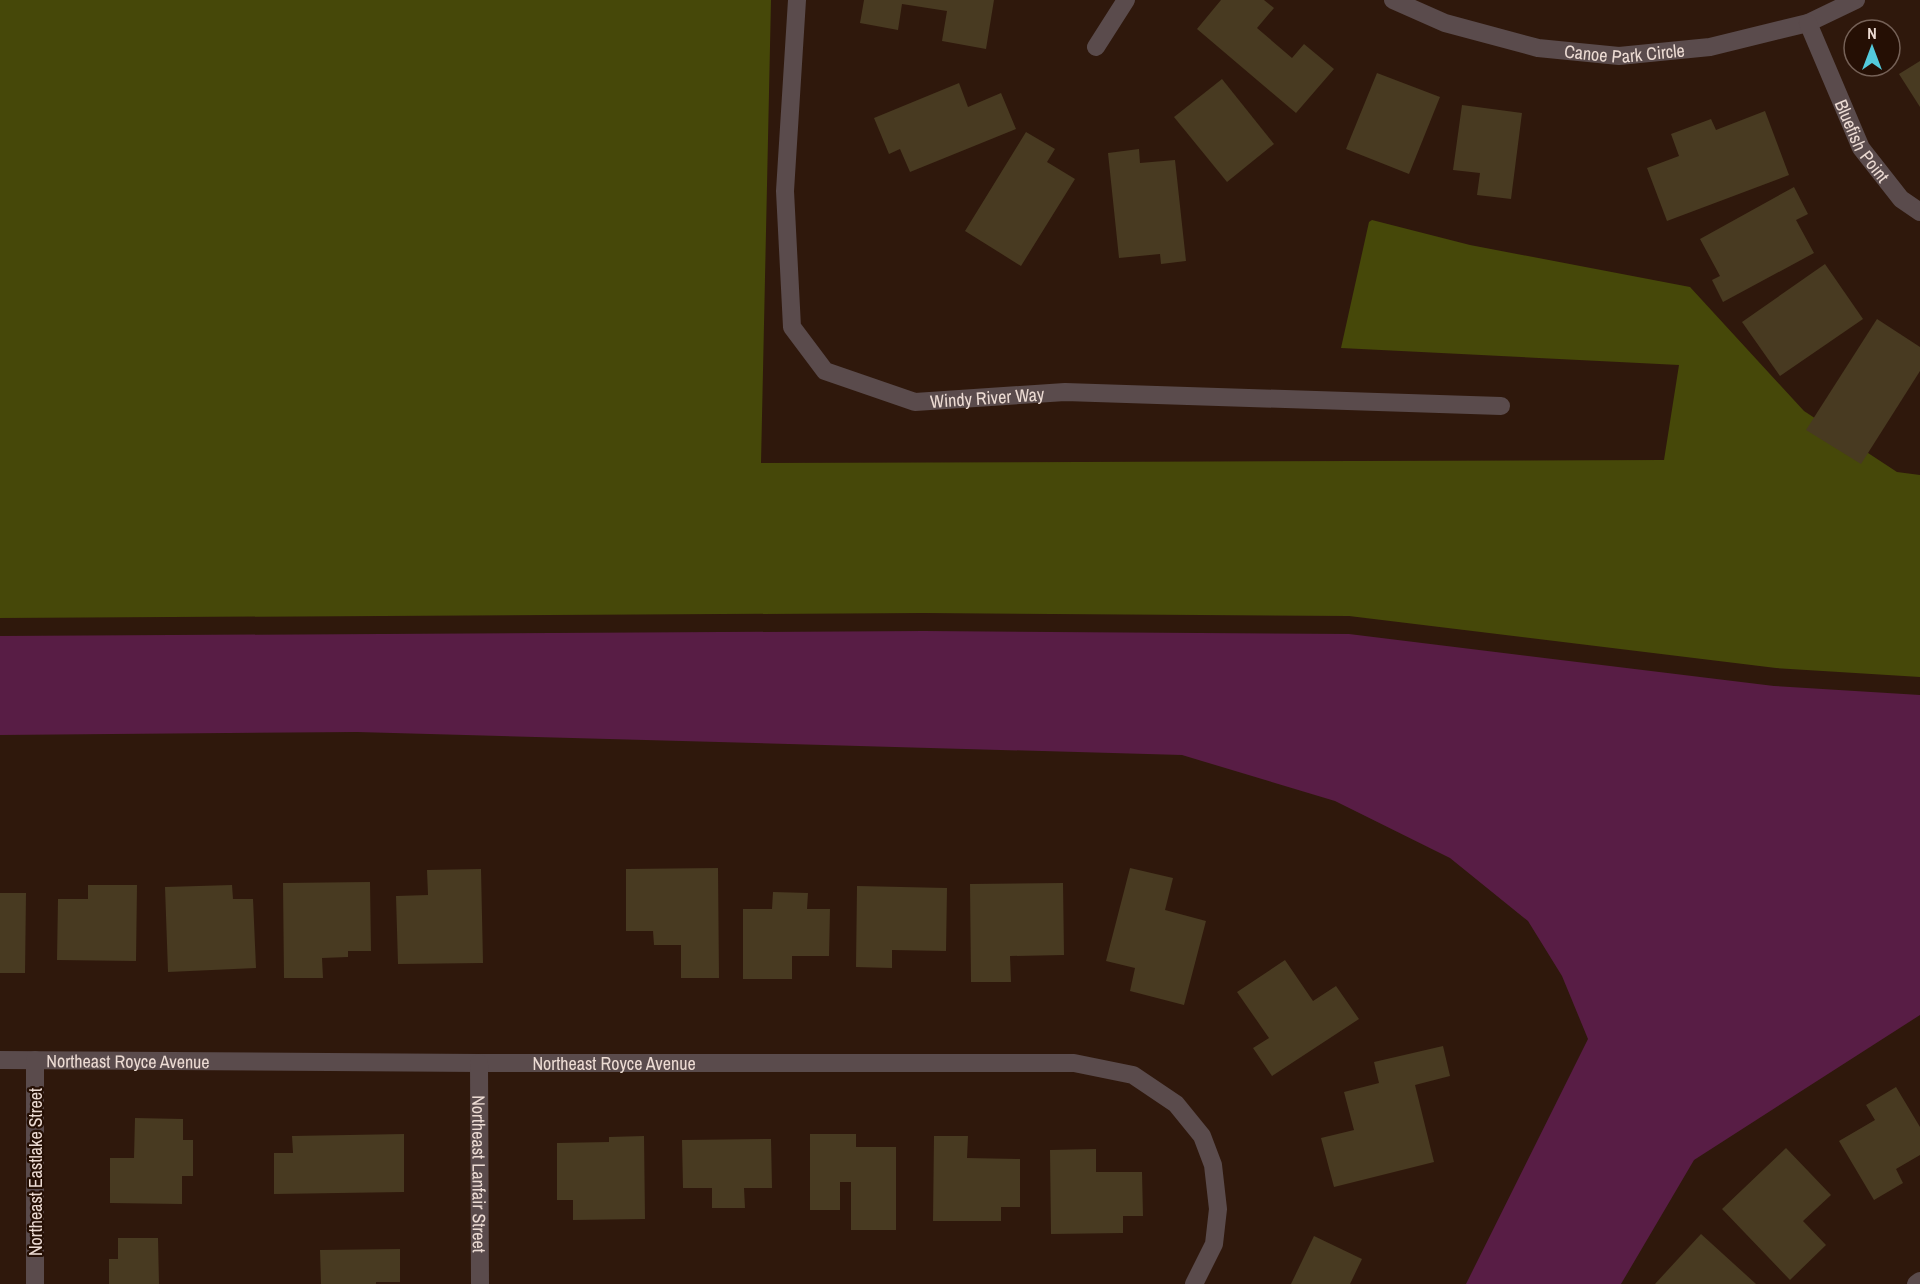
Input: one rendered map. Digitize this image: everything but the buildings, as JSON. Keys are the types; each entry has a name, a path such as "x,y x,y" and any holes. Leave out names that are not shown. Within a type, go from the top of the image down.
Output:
{"street":[{"name":"Windy River Way","path":"797,0 785,191 792,327 825,371 915,402 1065,392 1501,406"},
{"path":"1096,47 1126,0"},
{"name":"Canoe Park Circle","path":"1393,0 1445,23 1538,48 1619,56 1710,47 1808,23 1856,0"},
{"name":"Bluefish Point","path":"1808,23 1861,148 1901,199 1920,212"},
{"name":"Northeast Royce Avenue","path":"0,1060 479,1064 1074,1063 1132,1076 1176,1104 1202,1136 1213,1165 1218,1209 1214,1244 1194,1284"},
{"name":"Northeast Eastlake Street","path":"35,1060 36,1284"},
{"name":"Northeast Lanfair Street","path":"479,1064 480,1284"},
{"path":"1916,1284 1920,1281"}],"shaded area":[{"path":"0,0 771,0 761,463 1664,460 1679,365 1341,348 1369,222 1372,220 1470,245 1690,287 1804,411 1897,472 1920,475 1920,677 1776,668 1349,616 924,613 0,618"},
{"path":"924,631 1349,634 1774,686 1920,695 1920,1015 1694,1160 1621,1284 1466,1284 1588,1039 1562,976 1528,921 1450,858 1335,801 1182,755 357,732 0,735 0,636"}]}
